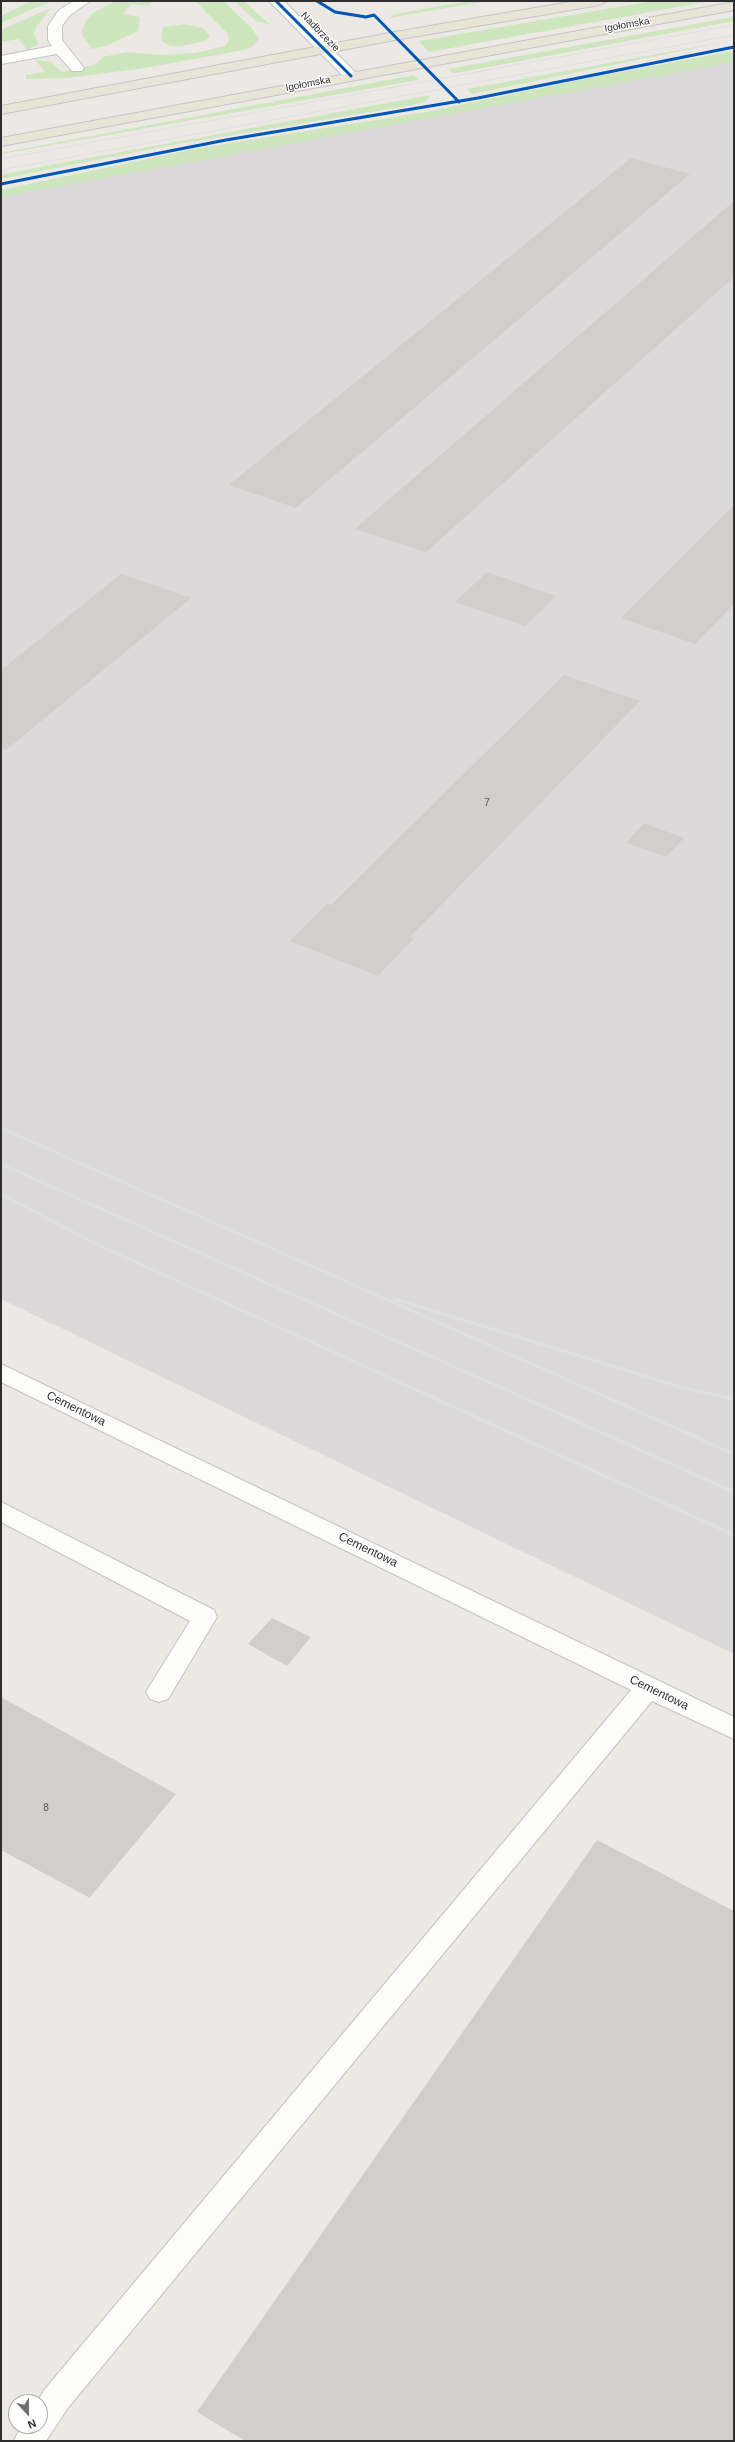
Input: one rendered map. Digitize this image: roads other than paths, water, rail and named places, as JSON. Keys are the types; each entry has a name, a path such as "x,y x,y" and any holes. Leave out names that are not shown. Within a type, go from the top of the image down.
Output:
{"main road":[{"path":"1,110 325,49 600,1"},
{"name":"Igołomska","path":"1,142 734,6"}],"street":[{"path":"77,68 60,49 55,40 55,26 64,13 83,1"},
{"name":"Nadbrzezie","path":"276,1 351,76"},
{"path":"1,60 60,49"},
{"name":"Cementowa","path":"1,1372 734,1730"},
{"path":"1,1511 205,1617 159,1692"},
{"path":"48,2412 61,2393 648,1688"}],"tram line":[{"path":"1,159 734,25"},
{"path":"1,170 734,35"}],"railway":[{"path":"1,1128 608,1398"},
{"path":"1,1164 524,1398"},
{"path":"1,1194 94,1243 434,1398"},
{"path":"395,1299 680,1387 730,1398"},
{"path":"432,1397 734,1535"},
{"path":"522,1397 734,1492"},
{"path":"606,1397 734,1454"},
{"path":"726,1397 730,1398"},
{"path":"730,1398 734,1399"}]}
